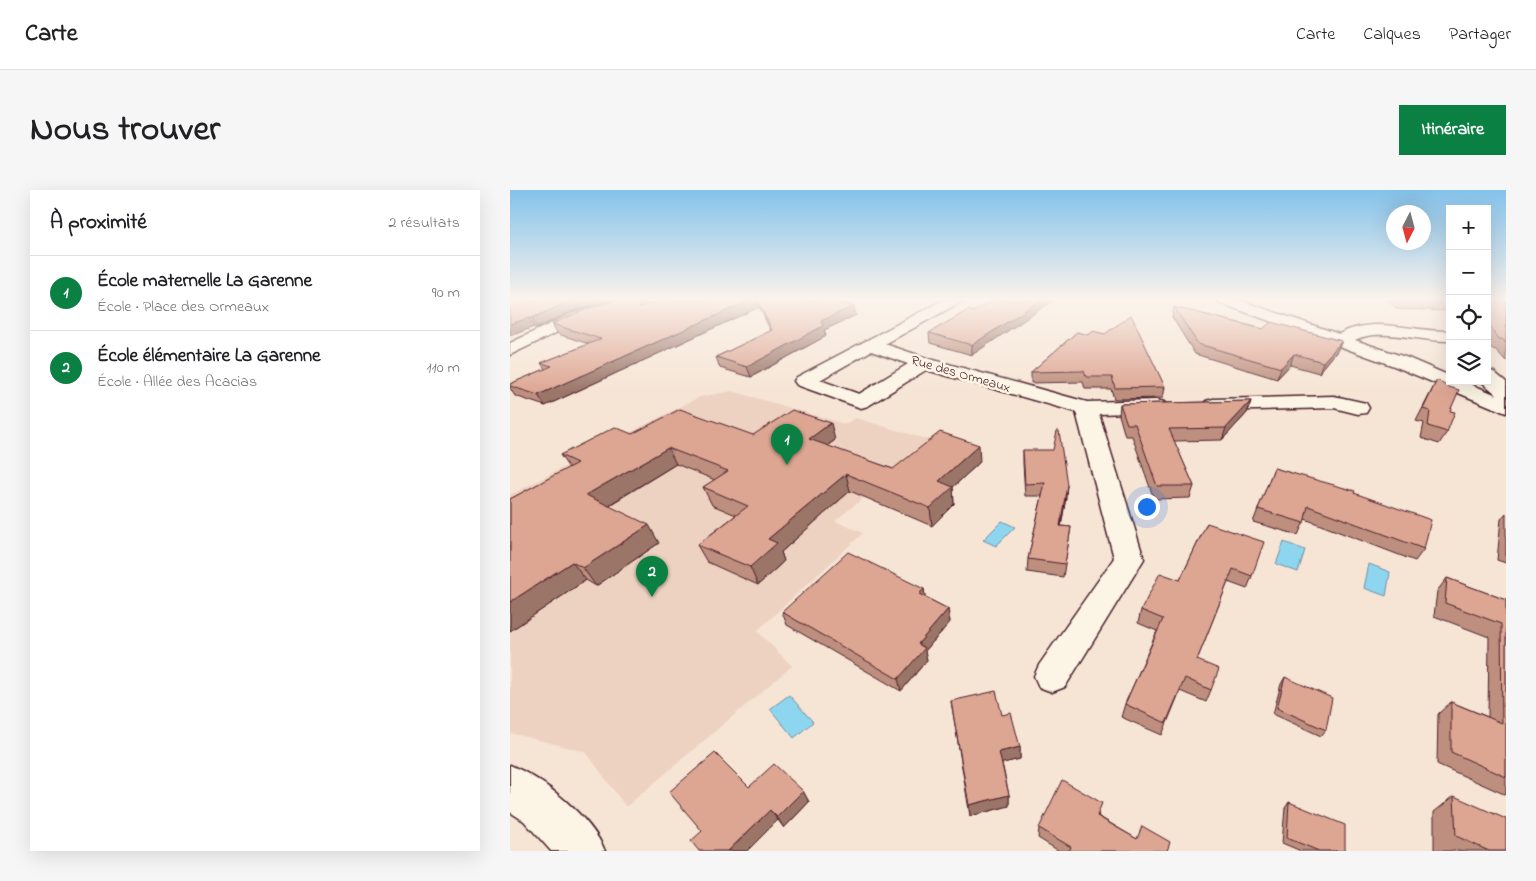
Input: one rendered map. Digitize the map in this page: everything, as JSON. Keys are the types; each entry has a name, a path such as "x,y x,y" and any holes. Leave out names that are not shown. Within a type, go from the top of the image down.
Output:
{"street":[{"path":"510,350 549,331"},
{"path":"896,331 804,381 861,402 923,362"},
{"path":"1315,331 1445,380 1506,406"},
{"path":"1342,340 1362,331"},
{"path":"1379,331 1419,336 1446,336"},
{"name":"Rue des Ormeaux","path":"870,345 1086,408 1334,402 1358,408"},
{"path":"1491,380 1506,393"},
{"path":"1052,676 1129,559 1086,408"},
{"path":"510,786 539,806 582,851"}],"shaded area":[{"path":"732,391 845,424 856,418 933,441 835,521 863,533 757,631 792,666 626,807 586,752 510,733 510,495 699,397"}],"water":[{"path":"1002,521 1015,527 996,546 983,540"},
{"path":"1284,542 1305,550 1298,572 1276,564"},
{"path":"1369,564 1390,572 1386,596 1364,588"},
{"path":"789,695 813,722 794,738 770,709"}],"building":[{"path":"574,331 682,331 538,395 510,386 510,384 552,366 541,363 601,339"},
{"path":"770,331 814,331 747,367 716,357"},
{"path":"933,331 994,331 972,345 929,333"},
{"path":"1093,331 1105,334 1109,331 1138,331 1165,387 1115,388 1112,377 1086,377 1084,371 1031,372 1077,332 1089,335"},
{"path":"1189,331 1304,331 1342,341 1323,362 1294,354 1281,368 1198,344"},
{"path":"1493,331 1506,331 1506,343 1499,339"},
{"path":"1437,380 1446,386 1459,390 1450,411 1455,412 1447,432 1428,426 1430,411 1423,409"},
{"path":"1251,401 1226,428 1169,429 1194,486 1157,486 1135,424 1127,424 1120,404"},
{"path":"680,409 753,435 792,410 831,423 809,439 893,469 940,432 979,445 939,481 953,487 930,508 846,474 768,539 777,543 750,567 697,545 748,506 703,487 728,471 668,448 586,495 649,525 583,568 572,562 510,602 510,499 577,463 560,455 615,427 632,434"},
{"path":"1057,431 1059,431 1067,485 1060,526 1071,527 1065,564 1028,559 1045,483 1025,484 1023,450 1053,450"},
{"path":"1274,468 1355,491 1354,493 1431,520 1424,549 1308,506 1304,523 1258,509"},
{"path":"1207,523 1264,542 1252,576 1233,569 1197,660 1219,669 1211,690 1185,678 1166,723 1125,704 1163,619 1141,610 1160,573 1180,580"},
{"path":"848,552 924,589 919,594 948,609 918,644 925,648 898,679 782,612"},
{"path":"1447,578 1506,600 1506,777 1451,752 1451,702 1502,723 1501,624 1445,603"},
{"path":"1285,677 1332,698 1326,730 1277,708"},
{"path":"996,691 1002,715 1011,713 1020,747 999,752 1009,795 969,805 951,701"},
{"path":"715,753 749,787 774,764 803,791 777,817 770,810 728,851 699,851 691,841 702,831 669,792"},
{"path":"1062,780 1102,803 1097,816 1137,839 1142,826 1170,842 1167,851 1069,851 1071,847 1039,828"},
{"path":"1454,796 1506,819 1506,851 1489,851 1456,836"},
{"path":"1289,802 1345,825 1345,851 1319,851 1287,838"}],"place":[{"name":"École maternelle La Garenne","path":"787,465"},
{"name":"École élémentaire La Garenne","path":"652,597"}]}
